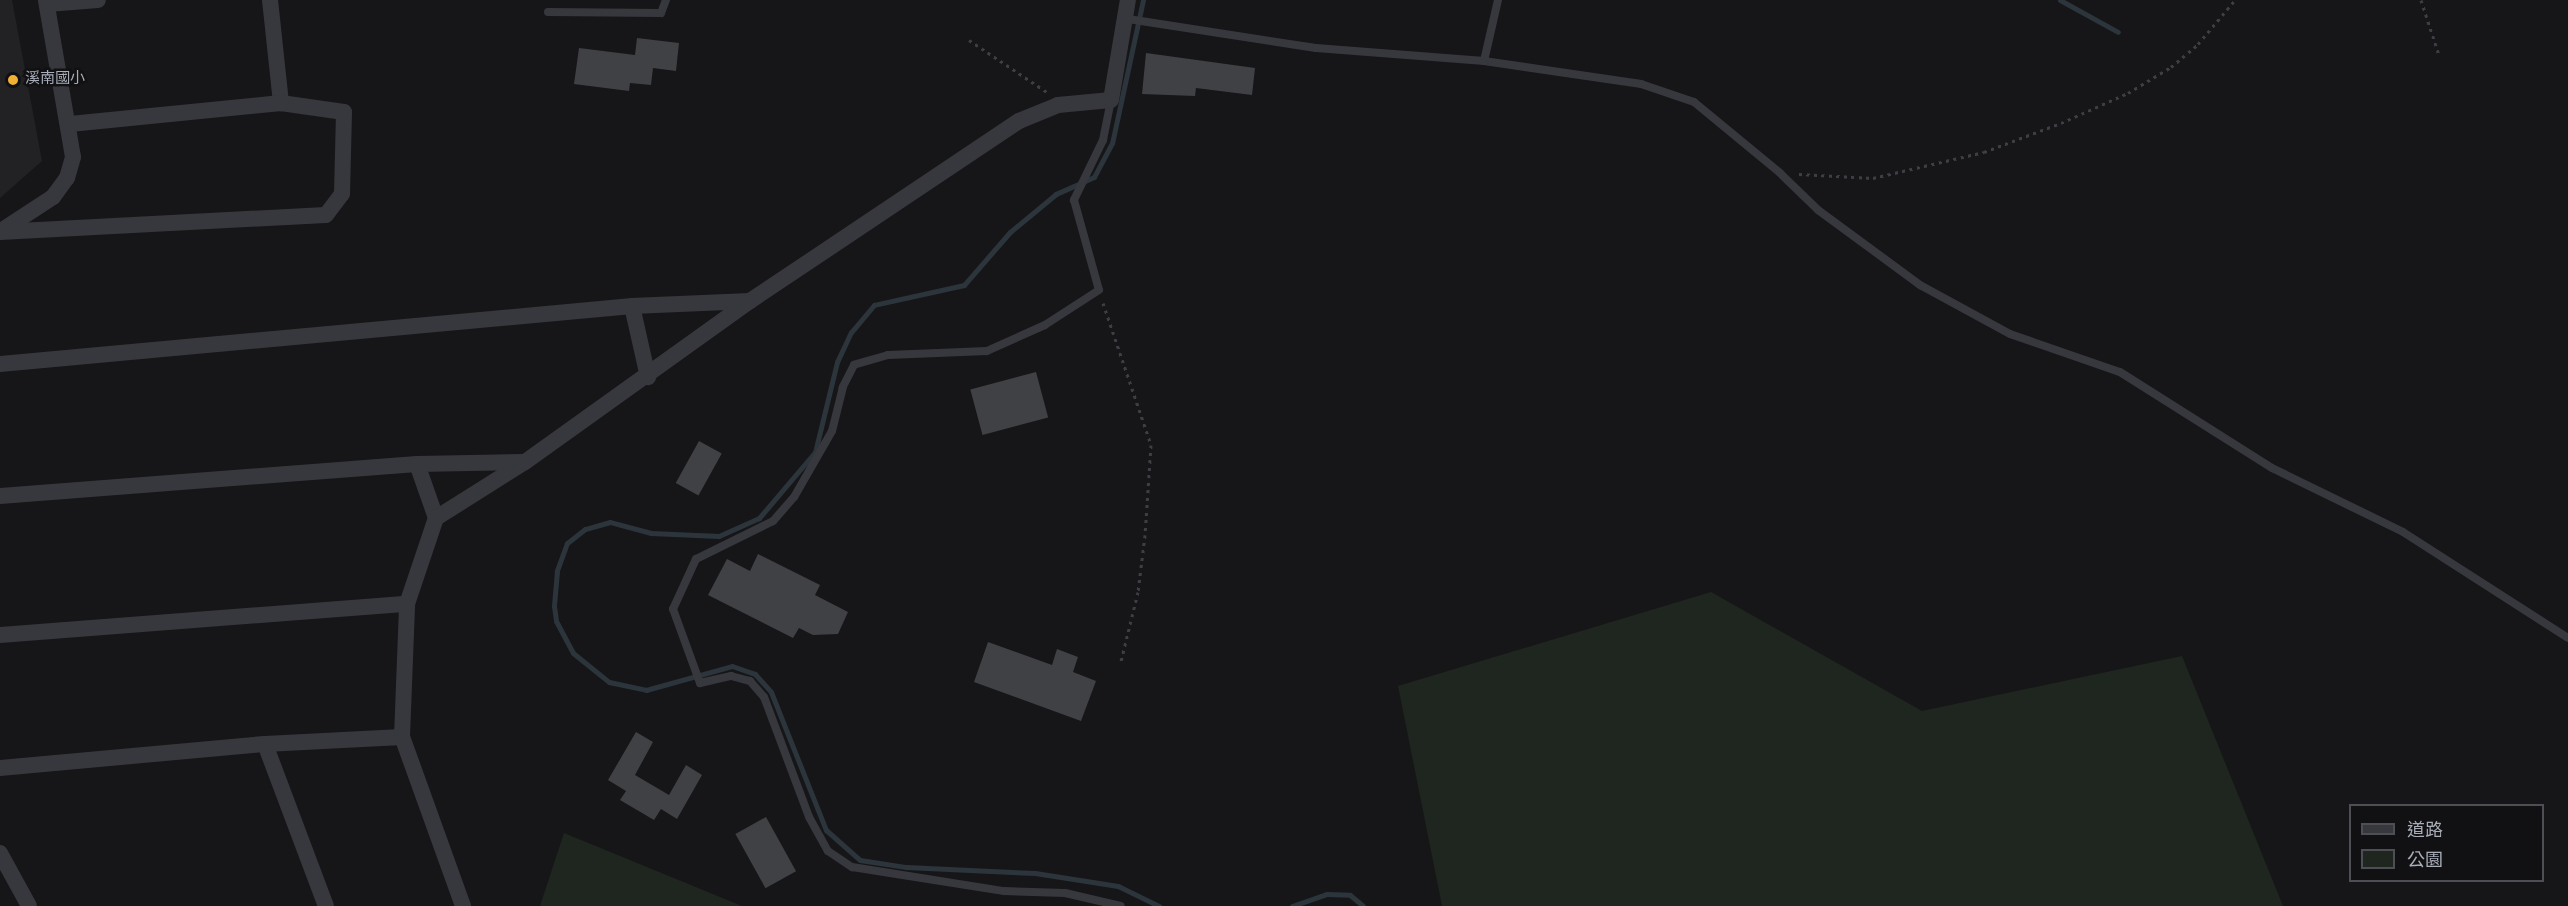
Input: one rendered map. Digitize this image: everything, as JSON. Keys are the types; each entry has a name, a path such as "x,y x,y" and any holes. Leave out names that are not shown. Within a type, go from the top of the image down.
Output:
{"street":[{"path":"0,232 53,197 67,178 73,157 70,124 46,2 98,0"},
{"path":"270,0 281,103"},
{"path":"436,518 525,462 648,377 750,301 1010,128 1058,105 1111,100 1128,19 1128,0"},
{"path":"0,232 326,215 342,194 344,112 281,103 70,124"},
{"path":"0,364 632,306 750,301"},
{"path":"632,306 648,377"},
{"path":"0,496 417,464 525,462"},
{"path":"417,464 436,518 407,604 402,738 463,906"},
{"path":"0,635 407,604"},
{"path":"0,768 265,744 402,738"},
{"path":"265,744 326,906"},
{"path":"0,854 29,906"}],"lane":[{"path":"548,12 661,13 666,0"},
{"path":"1484,61 1498,0"},
{"path":"1128,19 1316,48 1484,61 1641,84 1694,102 1780,173 1818,210 1920,285 2010,334 2120,372 2272,468 2403,532 2568,638"},
{"path":"1111,100 1102,140 1074,200 1099,290 1045,325 987,351 888,355 854,365 843,387 831,431 794,497 773,520 696,559 673,609 700,683 731,676 750,681 764,697 808,817 828,851 852,867 1004,891 1065,893 1121,906"}],"path":[{"path":"1780,173 1873,178 1984,152 2061,123 2128,93 2170,67 2198,44 2235,0"},
{"path":"2421,0 2439,55"},
{"path":"969,40 1049,93 1058,105"},
{"path":"1099,290 1150,445 1146,535 1138,592 1121,660"}],"shaded area":[{"name":"溪南國小","path":"0,0 12,0 42,161 0,198"}],"green space":[{"path":"1711,592 1922,711 2182,656 2283,906 1442,906 1398,686"},
{"path":"564,833 742,906 540,906"}],"building":[{"path":"637,38 679,43 676,71 653,68 651,85 630,83 629,91 574,84 579,48 635,55"},
{"path":"1146,53 1255,68 1252,95 1196,88 1195,96 1142,94"},
{"path":"1036,372 1048,417 982,435 970,390"},
{"path":"699,441 722,454 698,496 676,483"},
{"path":"758,554 820,585 815,595 848,612 838,634 813,635 799,628 793,638 708,595 727,559 750,571"},
{"path":"988,642 1052,665 1057,649 1078,657 1073,672 1096,681 1081,721 974,682"},
{"path":"636,732 653,742 635,775 669,795 686,765 702,775 677,819 661,809 654,820 620,800 626,791 608,780"},
{"path":"766,817 796,871 765,888 735,834"}],"waterway":[{"path":"1143,0 1112,143 1094,177 1056,194 1010,232 964,285 874,305 851,332 837,362 815,452 759,518 719,536 651,533 610,522 585,529 567,543 557,571 554,606 556,621 573,653 609,682 646,690 732,666 755,674 771,692 826,830 860,860 906,867 1035,873 1118,886 1159,906"},
{"path":"2060,0 2118,32"},
{"path":"1292,906 1327,894 1350,895 1363,906"}],"place":[{"name":"溪南國小","path":"13,80"}]}
